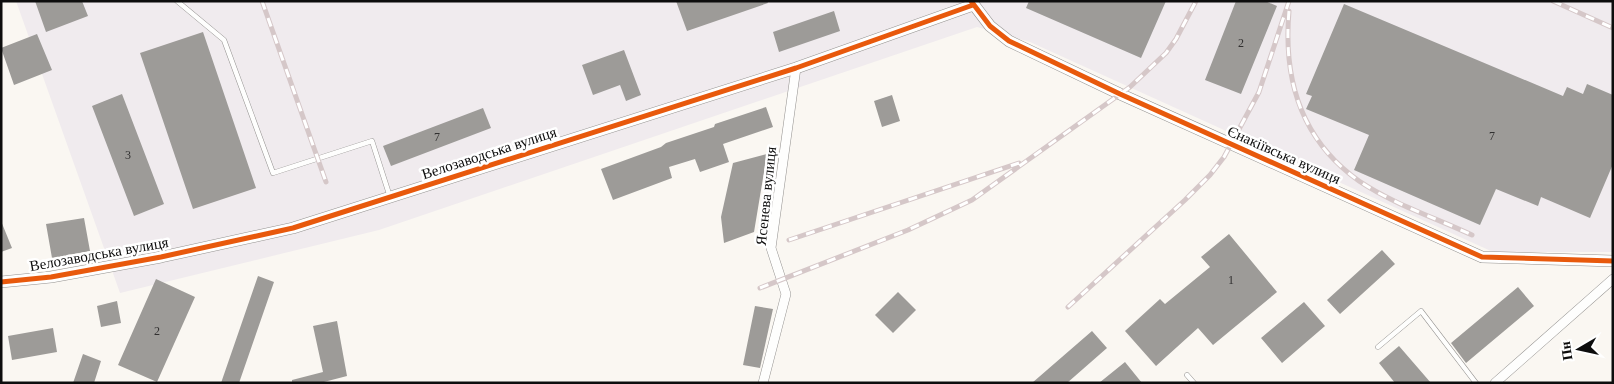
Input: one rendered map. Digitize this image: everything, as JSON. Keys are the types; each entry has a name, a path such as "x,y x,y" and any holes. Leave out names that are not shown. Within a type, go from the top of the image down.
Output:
{"street":[{"name":"Велозаводська вулиця","path":"1,282 51,277 170,255 293,228 796,68 972,3"},
{"name":"Єнакіївська вулиця","path":"972,3 990,26 1009,41 1120,94 1482,257 1613,261"},
{"name":"Ясенева вулиця","path":"764,383 786,294 771,248 796,68"},
{"path":"1495,383 1613,279"}],"lane":[{"path":"176,1 224,40 273,173 372,141 390,198"},
{"path":"1378,347 1421,311 1476,383"},
{"path":"1186,375 1194,383"}],"shaded area":[{"path":"16,1 1613,1 1613,252 1493,252 1030,42 977,27 379,230 120,293"}],"building":[{"path":"35,1 82,1 88,16 46,32"},
{"path":"676,1 767,1 768,3 687,31"},
{"path":"1029,1 1166,1 1141,58 1026,8"},
{"path":"1236,1 1265,1 1277,6 1241,94 1205,80"},
{"path":"1344,4 1563,96 1567,87 1583,94 1587,84 1613,95 1613,164 1590,218 1541,197 1538,206 1496,189 1480,225 1354,170 1369,135 1306,109 1312,96 1306,94"},
{"path":"834,11 840,31 779,52 773,32"},
{"path":"203,32 256,188 193,209 140,53"},
{"path":"37,34 52,70 14,85 1,48"},
{"path":"624,50 641,95 626,101 620,85 593,95 582,65"},
{"path":"122,94 164,204 134,216 92,106"},
{"path":"892,95 900,121 882,127 874,101"},
{"path":"766,107 773,127 723,144 729,162 700,172 695,159 669,167 672,178 613,200 601,169 661,147 666,143 714,127 715,124"},
{"path":"483,108 491,128 391,166 383,146"},
{"path":"767,154 754,232 724,243 721,217 733,163"},
{"path":"84,218 90,251 52,258 46,224"},
{"path":"1,221 12,248 1,252"},
{"path":"1229,234 1277,292 1213,345 1198,328 1156,366 1125,331 1160,299 1165,304 1210,267 1201,257"},
{"path":"1382,250 1395,264 1340,314 1327,300"},
{"path":"258,276 274,282 239,383 221,383"},
{"path":"156,279 195,297 157,382 118,365"},
{"path":"1518,287 1534,306 1466,363 1451,343"},
{"path":"898,292 916,310 893,333 875,315"},
{"path":"117,301 121,323 101,327 97,306"},
{"path":"1304,302 1325,326 1282,363 1261,338"},
{"path":"755,306 773,309 760,368 743,365"},
{"path":"337,321 347,376 320,383 292,383 292,380 323,372 313,326"},
{"path":"53,328 57,352 12,360 8,336"},
{"path":"1092,331 1107,348 1067,383 1032,383"},
{"path":"1399,346 1431,383 1395,383 1379,363"},
{"path":"83,354 101,361 94,383 73,383"},
{"path":"1125,362 1142,383 1099,383"}],"railway":[{"path":"262,1 326,182"},
{"path":"760,288 908,230 972,200 1130,87 1166,53 1176,39 1196,1"},
{"path":"1068,307 1185,200 1210,175 1224,157 1259,92 1289,1"},
{"path":"1553,1 1613,28"},
{"path":"1289,11 1289,61 1293,84 1300,106 1310,127 1323,147 1339,165 1372,189 1400,204 1472,235"},
{"path":"789,240 1019,163"}],"cycle path":[{"path":"971,1 990,26 1009,41 1120,94 1482,257 1613,261"},
{"path":"1,282 51,277 161,257 293,228 796,68 973,5"}]}
